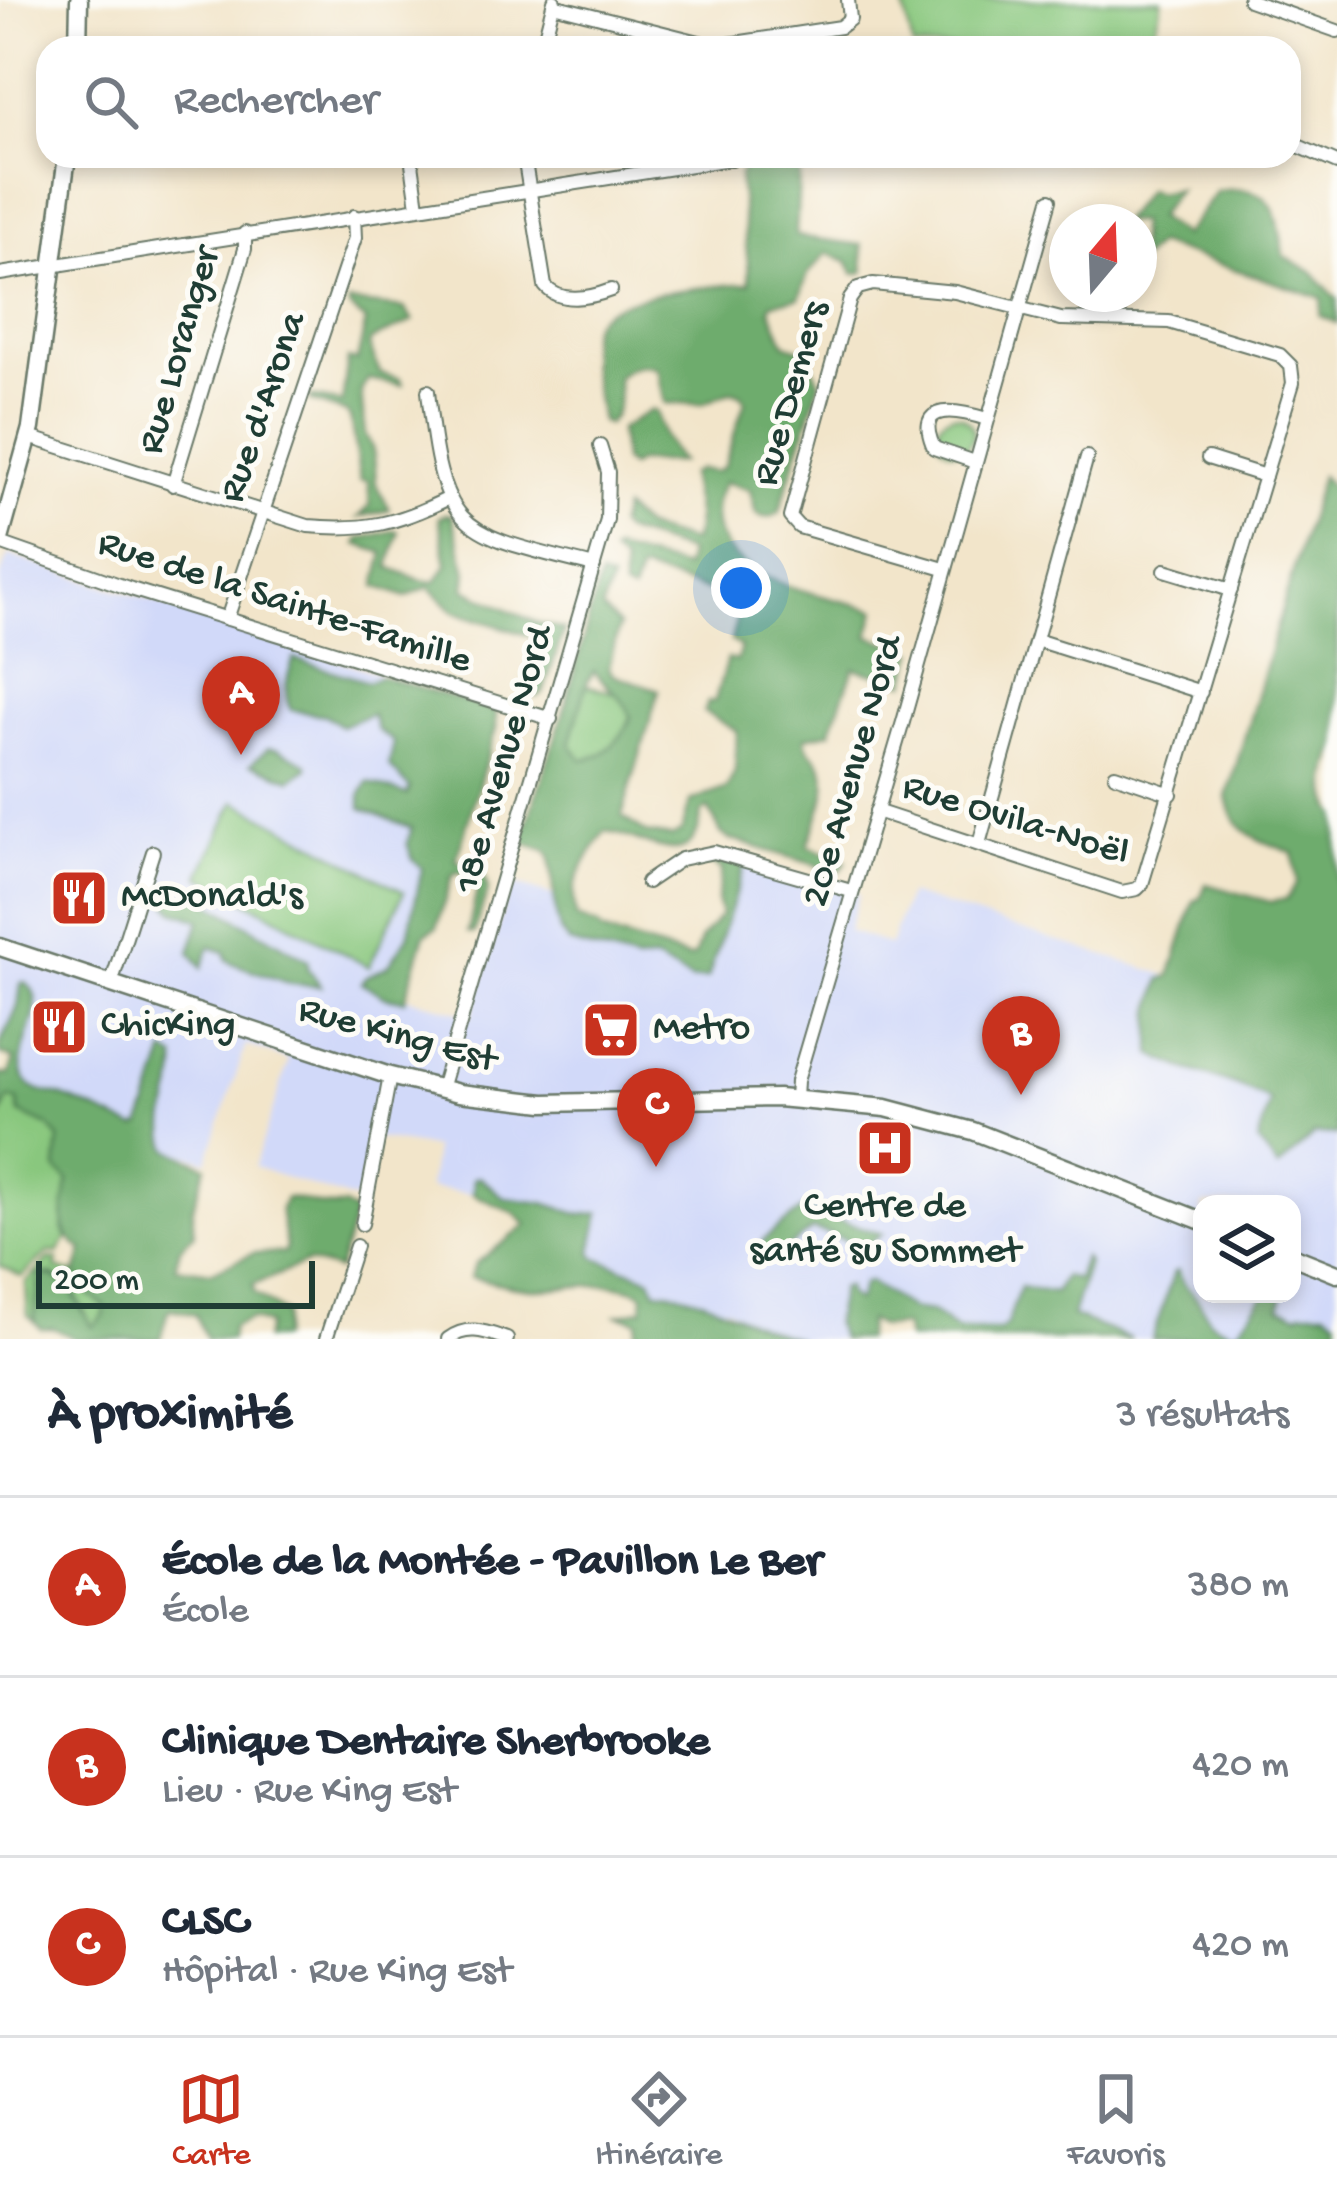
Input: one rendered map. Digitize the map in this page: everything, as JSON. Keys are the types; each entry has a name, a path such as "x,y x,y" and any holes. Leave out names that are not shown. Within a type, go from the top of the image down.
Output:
{"main road":[{"path":"78,36 79,0"},
{"path":"0,541 29,437 66,168"},
{"name":"Rue King Est","path":"0,947 441,1089 562,1104 796,1099 868,1105 947,1123 1193,1218"},
{"path":"1301,1260 1337,1274"}],"street":[{"path":"781,36 840,27 850,20 848,0"},
{"path":"1249,0 1337,31"},
{"path":"545,36 554,2 678,36"},
{"path":"1301,147 1337,163"},
{"path":"413,168 418,206"},
{"path":"526,168 542,276 549,292 564,298 611,290"},
{"path":"0,274 666,168"},
{"name":"20e Avenue Nord","path":"796,1099 796,1081 1050,200"},
{"name":"Rue d'Arona","path":"227,620 355,238 354,216"},
{"name":"Rue Loranger","path":"173,484 245,249 245,233"},
{"name":"Rue Demers","path":"944,569 800,527 790,517 792,502 850,299 858,288 873,284 936,290 1018,309"},
{"path":"1018,309 1078,320 1169,322 1287,360 1293,383 1171,794 1115,775"},
{"path":"428,392 434,450 448,499 468,525 494,541 594,566"},
{"path":"975,462 934,448 930,424 942,410 951,408 987,419"},
{"path":"29,437 308,526 351,530 385,525 448,499"},
{"name":"18e Avenue Nord","path":"441,1089 594,566 610,497 599,446"},
{"path":"979,844 1087,457"},
{"path":"1208,458 1265,476"},
{"name":"Rue de la Sainte-Famille","path":"0,541 227,620 551,719"},
{"path":"1165,570 1231,590"},
{"path":"1036,640 1201,692"},
{"name":"Rue Ovila-Noël","path":"876,811 1122,892 1137,890 1145,878 1171,794"},
{"path":"111,984 153,852"},
{"path":"647,882 681,859 715,852 850,891"},
{"path":"362,1224 390,1076"},
{"path":"326,1339 356,1246"},
{"path":"448,1338 474,1329 507,1339"}],"shaded area":[{"path":"9,555 496,711 407,997 472,1016 511,883 553,896 558,924 711,972 746,860 859,894 848,931 890,945 908,894 1170,976 1152,1011 1152,1054 1232,1080 1271,1101 1258,1142 1278,1168 1315,1133 1337,1135 1337,1318 1299,1315 1279,1307 1280,1303 1301,1303 1301,1195 1193,1195 1193,1293 1174,1272 1152,1339 1131,1339 1075,1320 1072,1316 1088,1263 1077,1280 1055,1293 1020,1288 1007,1325 1000,1331 956,1330 932,1312 911,1309 869,1282 857,1301 848,1295 834,1322 841,1339 799,1339 759,1327 728,1308 656,1290 651,1278 596,1258 591,1253 599,1213 581,1215 544,1203 504,1198 474,1178 473,1194 429,1188 434,1148 374,1138 357,1201 254,1167 289,1060 246,1045 207,1161 3,1096 14,1059 0,1054 0,577"},
{"path":"1200,1303 1258,1303 1235,1332 1204,1316"}],"green space":[{"path":"903,0 1162,0 1153,36 910,36"},
{"path":"743,168 799,168 796,236 862,245 864,272 854,274 847,261 827,253 808,274 799,298 772,303 770,309 785,344 812,353 820,382 779,513 756,514 750,490 725,482 715,507 721,539 734,556 778,582 876,610 869,636 915,652 906,683 854,668 830,732 805,737 826,781 808,846 846,862 839,872 729,839 708,808 701,813 689,845 678,850 605,831 576,883 577,918 601,931 690,958 721,915 717,900 722,870 705,858 745,864 708,978 692,980 654,960 637,962 569,943 556,914 550,856 546,850 521,842 563,714 600,577 611,581 602,609 619,626 609,667 612,674 659,690 622,816 646,833 672,837 682,831 690,802 727,788 735,771 737,731 704,712 708,702 715,701 727,659 737,661 741,647 731,641 741,601 640,570 632,593 623,589 623,563 611,553 615,550 685,568 688,552 622,531 618,526 623,509 645,528 692,542 696,517 690,474 699,469 716,472 724,466 745,401 732,391 702,404 665,403 657,368 641,365 617,378 615,413 608,424 601,422 589,351 591,328 615,306 662,293 750,283 739,176","holes":["594,671 631,716 624,731 598,756 582,759 570,744"]},
{"path":"1147,189 1157,193 1178,189 1157,217 1157,204 1135,204"},
{"path":"1236,189 1262,196 1275,213 1284,256 1312,272 1337,299 1337,323 1320,316 1322,298 1157,244 1157,217 1183,236 1217,191"},
{"path":"349,302 404,308 413,321 369,345 380,373 401,379 403,385 368,379 361,391 376,483 389,510 359,517 370,506 368,481 360,480 350,417 310,401 311,397 342,403 348,359 357,361 366,321"},
{"path":"656,411 664,437 680,462 638,462 630,467 623,462 619,430"},
{"path":"955,415 968,420 973,433 968,446 955,451 942,446 937,433 942,420"},
{"path":"1321,476 1337,492 1337,744 1328,789 1337,815 1337,1135 1315,1134 1278,1168 1258,1142 1270,1101 1152,1054 1152,1011 1161,979 1170,976 1194,901 1200,899 1206,884 1271,902 1287,899 1297,883 1293,853 1242,828 1227,797"},
{"path":"452,515 467,572 465,589 535,622 564,630 543,693 536,697 524,687 534,637 454,612 429,587 406,597 376,586 384,553 357,544 359,539 396,530 389,567 436,582 447,565 439,517"},
{"path":"294,659 368,682 380,676 496,711 496,728 456,860 484,876 488,889 474,933 468,932 478,886 470,875 457,872 452,876 437,927 425,934 405,1000 386,997 362,983 388,966 408,936 422,868 413,860 407,843 412,828 361,808 361,794 368,782 407,795 410,788 389,766 394,742 377,730 372,714 341,726 325,715 291,710 286,685"},
{"path":"576,682 639,700 600,821 541,801"},
{"path":"268,748 308,768 291,779 251,764"},
{"path":"235,801 404,892 369,967 200,876"},
{"path":"169,894 199,897 308,960 321,986 291,984 234,964 225,952 210,947 202,968 190,952 200,920 174,911 167,903"},
{"path":"25,982 36,1004 21,1061 23,1074 36,1090 136,1128 141,1126 166,1052 176,1058 165,1126 169,1149 206,1166 192,1209 194,1234 180,1248 175,1267 212,1272 254,1253 284,1253 280,1210 286,1198 344,1206 355,1213 338,1270 308,1262 253,1285 254,1293 285,1314 281,1338 264,1339 268,1325 251,1319 232,1327 230,1339 206,1339 196,1315 172,1309 160,1339 76,1339 53,1328 41,1329 34,1321 39,1275 66,1285 93,1327 105,1306 90,1296 76,1274 83,1250 64,1228 68,1180 56,1169 59,1138 48,1126 20,1113 18,1101 9,1098 0,1117 0,1074 9,1075 14,1059 0,1054 0,1045"},
{"path":"9,1098 18,1101 20,1113 48,1126 59,1138 56,1169 69,1180 63,1228 67,1239 58,1253 49,1252 22,1277 0,1265 0,1117"},
{"path":"480,1177 504,1198 544,1203 581,1215 600,1213 592,1252 596,1258 651,1278 656,1290 711,1303 799,1339 634,1339 638,1321 618,1315 643,1309 643,1294 631,1289 605,1285 529,1289 470,1277 476,1263 527,1225 514,1213 473,1194 474,1178"},
{"path":"802,1209 882,1234 861,1249 812,1229 776,1257 766,1256 761,1250 763,1240"},
{"path":"1084,1258 1088,1263 1072,1316 1131,1339 907,1339 904,1326 880,1327 868,1320 865,1339 841,1339 834,1322 841,1288 847,1287 848,1295 857,1301 863,1284 869,1282 910,1309 932,1312 956,1330 1000,1331 1007,1325 1020,1287 1055,1293 1064,1276 1077,1280"},
{"path":"49,1259 58,1260 56,1268 76,1274 90,1296 105,1306 93,1328 73,1290 52,1274 39,1275 34,1321 28,1315 26,1283"},
{"path":"1178,1271 1193,1295 1193,1303 1200,1303 1208,1317 1224,1328 1236,1332 1258,1303 1281,1303 1280,1307 1299,1314 1326,1311 1337,1318 1337,1339 1152,1339"}],"place":[{"name":"École de la Montée - Pavillon Le Ber","path":"241,755"},
{"name":"McDonald's","path":"79,898"},
{"name":"ChicKing","path":"59,1027"},
{"name":"Metro","path":"611,1030"},
{"name":"Clinique Dentaire Sherbrooke","path":"1021,1095"},
{"name":"Centre de santé su Sommet","path":"885,1148"},
{"name":"CLSC","path":"656,1167"}]}
